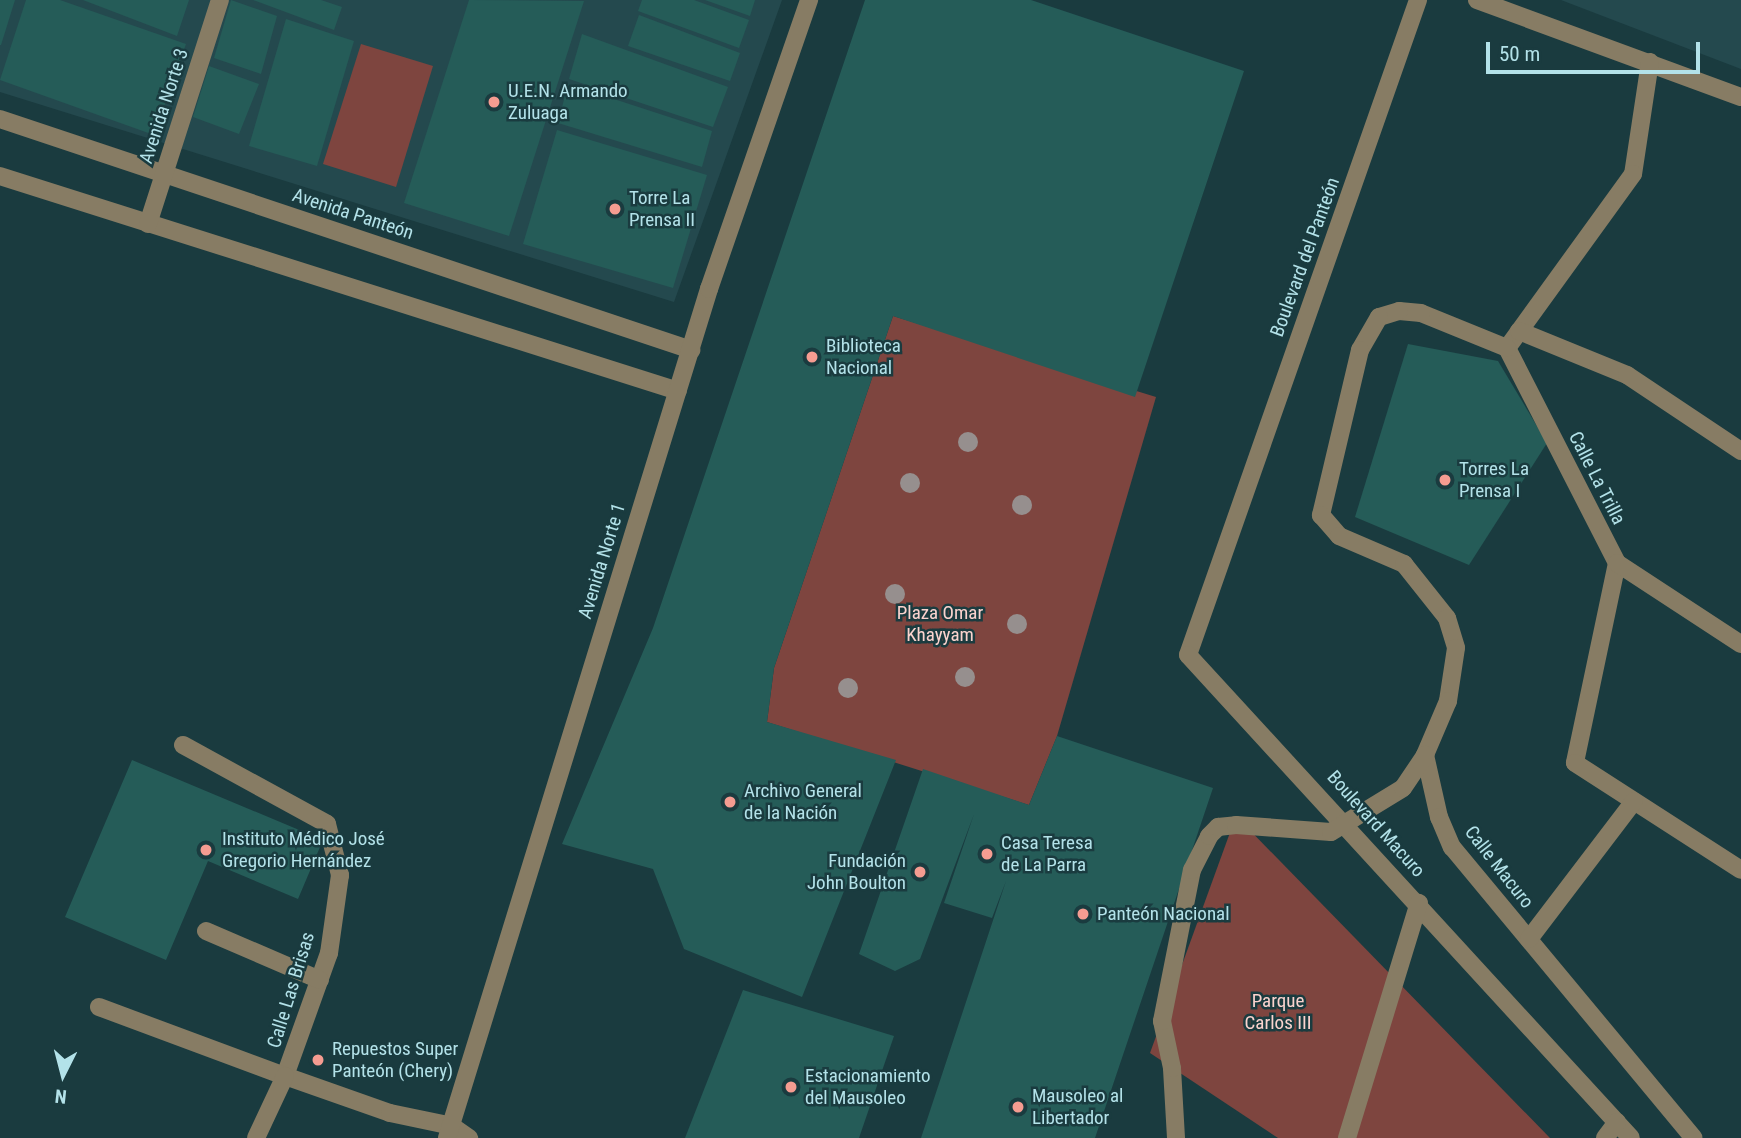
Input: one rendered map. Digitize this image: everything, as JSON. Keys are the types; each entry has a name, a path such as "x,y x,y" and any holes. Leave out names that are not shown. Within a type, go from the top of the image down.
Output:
{"street":[{"name":"Avenida Norte 3","path":"148,224 220,0"},
{"name":"Avenida Norte 1","path":"450,1132 502,951 691,350 809,0"},
{"path":"1477,0 1741,97"},
{"name":"Boulevard del Panteón","path":"1236,511 1416,9"},
{"path":"1176,1138 1172,1068 1162,1021 1192,870 1209,836 1218,827 1236,825 1331,832 1403,788 1425,755 1448,701 1456,648 1447,618 1404,564 1339,536 1321,515 1360,350 1379,317 1399,312 1421,313 1507,348 1633,174 1650,62"},
{"name":"Avenida Panteón","path":"0,119 691,350"},
{"path":"0,176 678,391"},
{"path":"1519,331 1627,375 1741,451"},
{"name":"Calle La Trilla","path":"1507,348 1617,563"},
{"name":"Boulevard Macuro","path":"1236,511 1188,655 1346,823 1630,1138"},
{"path":"1741,644 1617,563 1575,763 1741,870"},
{"name":"Calle Las Brisas","path":"183,745 327,824 340,875 329,953 285,1076 450,1132"},
{"name":"Calle Macuro","path":"1425,755 1452,846 1694,1138"},
{"path":"1529,939 1634,802"},
{"path":"1347,1138 1419,904"},
{"path":"206,931 320,980"},
{"path":"99,1007 285,1076 256,1138"},
{"path":"1605,1138 1617,1122"},
{"path":"450,1132 469,1138"}],"shaded area":[{"path":"0,0 782,0 674,302 0,92"},
{"path":"1561,0 1741,0 1741,69"}],"green space":[{"path":"361,44 433,66 396,187 323,164"},
{"name":"Plaza Omar Khayyam","path":"893,316 1156,397 1057,736 1029,805 767,722 774,668"},
{"name":"Parque Carlos III","path":"1236,816 1550,1138 1278,1138 1150,1053"}],"building":[{"path":"0,0 15,0 1,45 0,45"},
{"path":"26,0 60,0 186,44 154,135 0,80"},
{"path":"83,0 189,0 177,36"},
{"path":"231,0 277,16 261,74 214,58"},
{"path":"253,0 321,0 342,7 334,30"},
{"name":"U.E.N. Armando Zuluaga","path":"469,0 584,1 509,236 404,203"},
{"path":"642,0 694,0 749,20 739,48 638,11"},
{"path":"705,0 755,0 750,16"},
{"name":"Biblioteca Nacional","path":"865,0 1031,0 1244,71 1135,397 893,316 774,668 767,722 896,760 802,997 684,949 653,869 562,844 653,628"},
{"path":"639,15 740,53 730,81 628,46"},
{"path":"286,19 354,41 317,166 249,146"},
{"path":"582,34 728,87 713,127 569,79"},
{"path":"209,66 259,84 239,134 193,117"},
{"path":"568,84 712,131 702,167 558,123"},
{"name":"Torre La Prensa II","path":"557,130 707,175 673,288 523,244"},
{"name":"Torres La Prensa I","path":"1408,344 1498,361 1547,443 1469,565 1355,517"},
{"name":"Panteón Nacional","path":"1057,736 1213,788 1095,1138 921,1138 1006,881 992,918 944,903 974,814 920,959 895,971 859,954 923,769 1029,805"},
{"name":"Instituto Médico José Gregorio Hernández","path":"132,760 323,840 298,899 208,861 166,960 65,917"},
{"name":"Estacionamiento del Mausoleo","path":"743,990 894,1036 859,1138 685,1138"}],"place":[{"name":"U.E.N. Armando Zuluaga","path":"494,102"},
{"name":"Torre La Prensa II","path":"615,209"},
{"name":"Biblioteca Nacional","path":"812,357"},
{"name":"Torres La Prensa I","path":"1445,480"},
{"name":"Archivo General de la Nación","path":"730,802"},
{"name":"Instituto Médico José Gregorio Hernández","path":"206,850"},
{"name":"Casa Teresa de La Parra","path":"987,854"},
{"name":"Fundación John Boulton","path":"920,872"},
{"name":"Panteón Nacional","path":"1083,914"},
{"name":"Repuestos Super Panteón (Chery)","path":"318,1060"},
{"name":"Estacionamiento del Mausoleo","path":"791,1087"},
{"name":"Mausoleo al Libertador","path":"1018,1107"}]}
